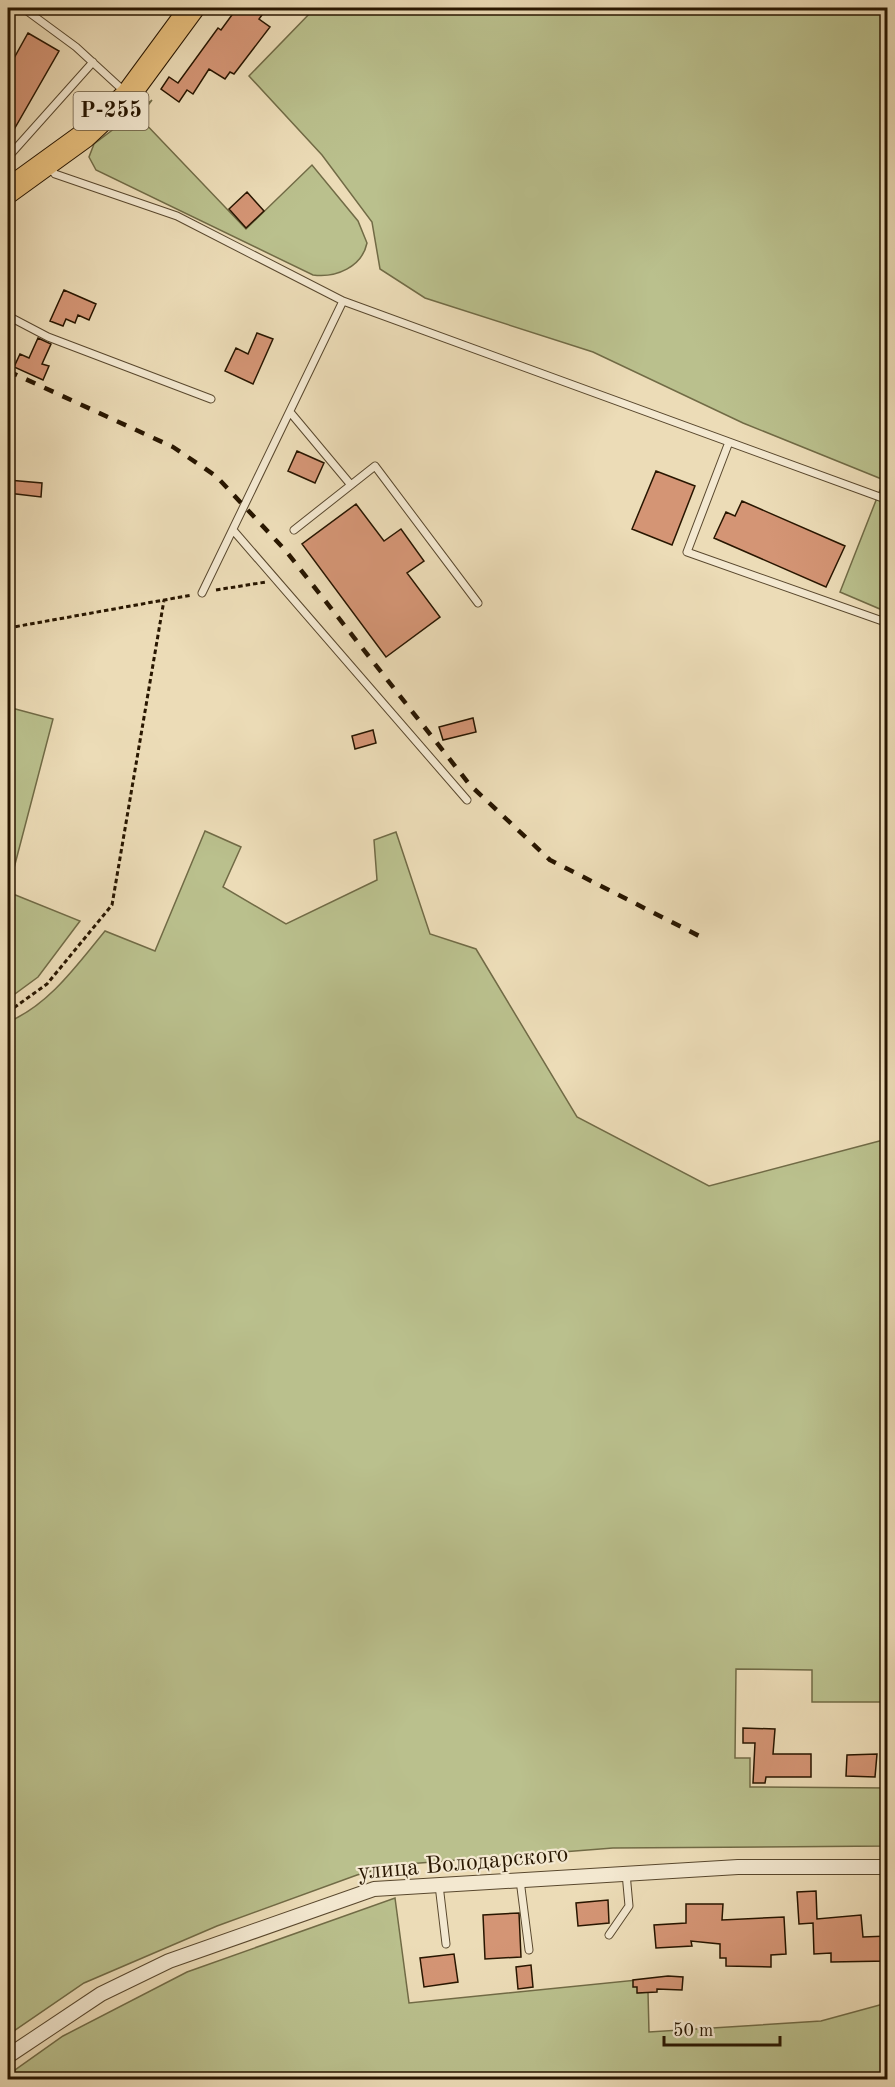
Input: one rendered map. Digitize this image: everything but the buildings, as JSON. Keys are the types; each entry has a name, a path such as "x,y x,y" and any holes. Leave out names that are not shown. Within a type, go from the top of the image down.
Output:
{"highway":[{"name":"Р-255","path":"8,191 84,136 128,95 192,8"}],"street":[{"name":"улица Володарского","path":"8,2055 101,1994 169,1961 358,1893 439,1885 738,1867 888,1867"}],"lane":[{"path":"8,17 13,8"},
{"path":"23,8 93,62 128,95"},
{"path":"8,166 8,156 93,62"},
{"path":"47,163 55,174 177,216 343,301 888,500"},
{"path":"202,593 343,301"},
{"path":"8,316 48,337 211,399"},
{"path":"290,412 351,485"},
{"path":"729,442 687,552 888,623"},
{"path":"294,530 375,466 478,603"},
{"path":"233,530 467,800"},
{"path":"609,1935 629,1906 626,1873"},
{"path":"520,1880 529,1950"},
{"path":"439,1885 446,1944"}],"path":[{"path":"8,628 275,580"},
{"path":"8,1012 47,984 112,905 164,600"}],"green space":[{"path":"315,8 887,8 887,612 840,592 884,480 743,423 593,352 425,298 380,269 372,222 322,155 249,76"},
{"path":"152,100 139,117 246,229 312,165 358,221 367,243 360,259 339,273 313,275 96,170 89,157 94,144"},
{"path":"8,707 53,719 8,891"},
{"path":"205,831 241,847 223,887 286,924 377,880 374,840 396,832 430,934 476,949 577,1117 709,1186 887,1139 887,1702 812,1702 812,1670 736,1669 735,1758 750,1758 750,1787 887,1788 887,1846 613,1848 394,1865 357,1875 217,1926 84,1983 8,2035 8,1022 23,1015 49,995 105,931 155,951"},
{"path":"8,892 80,921 38,977 8,999"},
{"path":"395,1898 409,2003 637,1980 638,1993 648,1992 649,2032 821,2021 887,2003 887,2079 8,2080 8,2075 63,2036 187,1972"}],"railway":[{"path":"8,371 173,447 216,476 286,551 470,785 550,860 705,939"}]}
